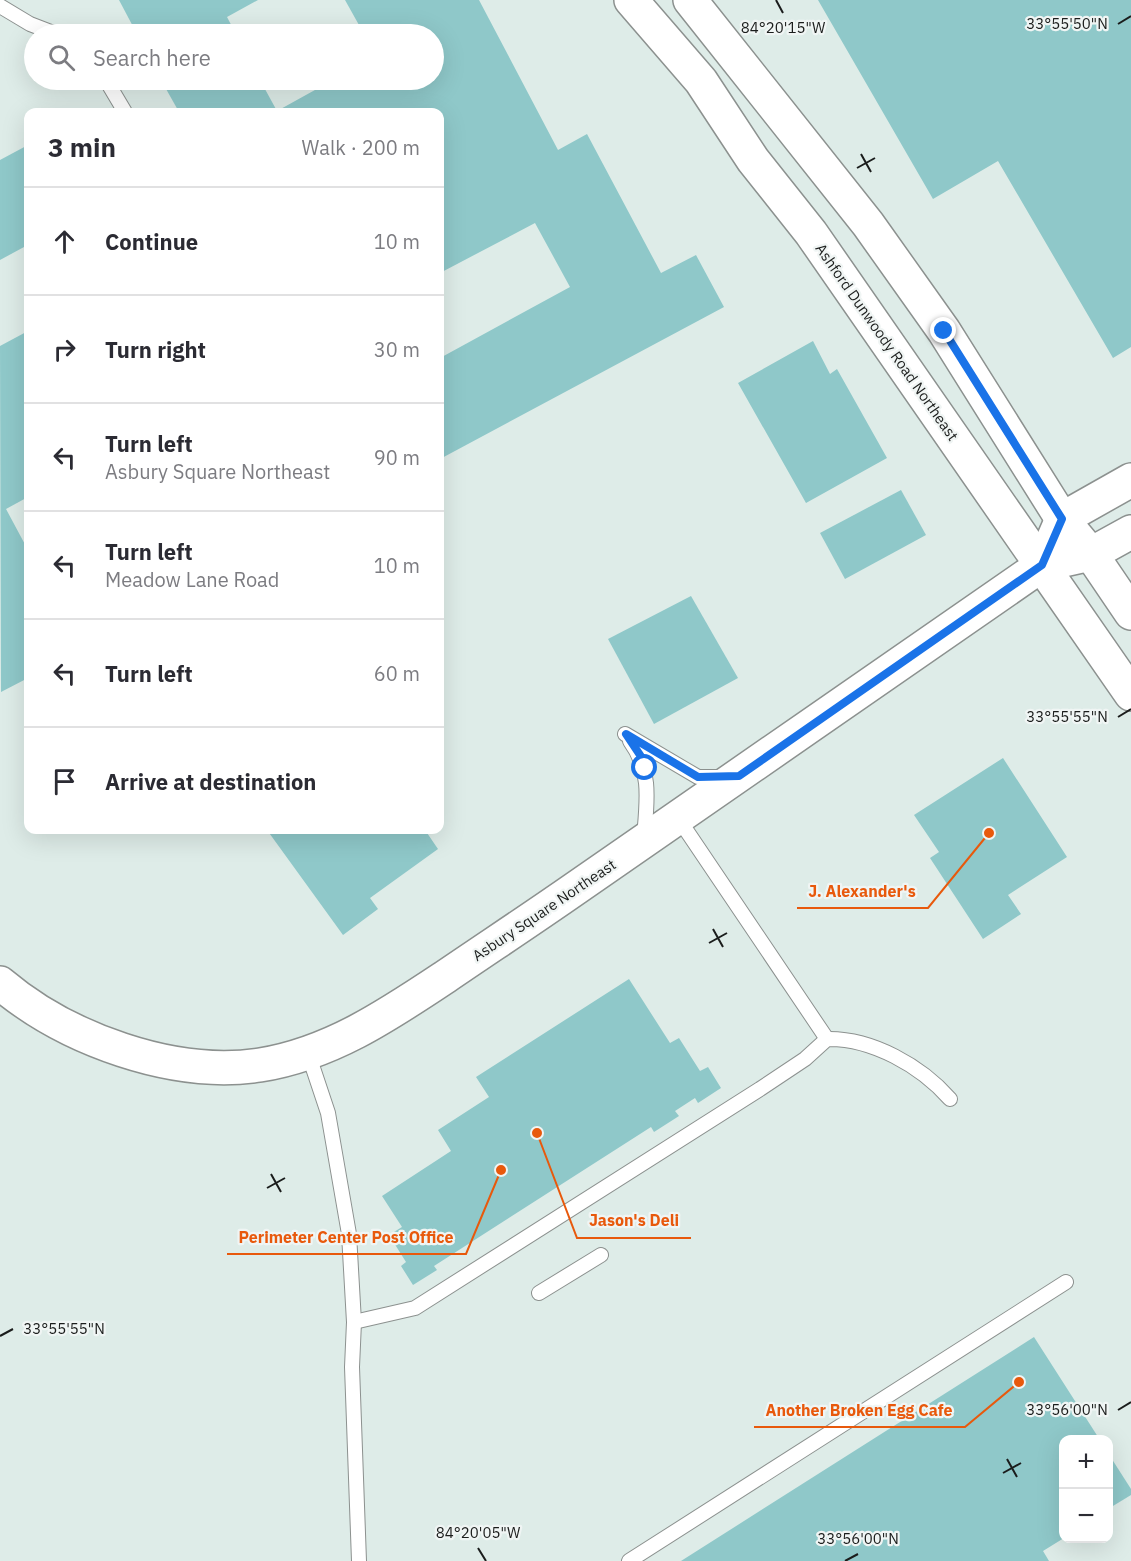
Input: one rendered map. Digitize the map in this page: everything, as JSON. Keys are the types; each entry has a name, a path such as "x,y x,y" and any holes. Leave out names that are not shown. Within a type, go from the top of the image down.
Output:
{"main road":[{"path":"690,0 868,224 944,331 1062,519 1090,554 1131,613"},
{"name":"Ashford Dunwoody Road Northeast","path":"632,2 701,81 753,160 811,233 1131,694"},
{"path":"1042,565 1062,519 1131,480"},
{"path":"1042,565 1090,554 1131,532"},
{"name":"Asbury Square Northeast","path":"0,983 22,1002 76,1032 151,1059 213,1068 260,1065 308,1053 371,1025 643,842 1042,565"}],"lane":[{"path":"0,6 30,24"},
{"path":"112,90 123,108"},
{"path":"643,842 646,773 642,758 626,734 698,777 739,776"},
{"path":"678,818 827,1040"},
{"path":"354,1322 415,1308 769,1083 805,1059 827,1040 845,1039 885,1052 935,1082 950,1099"},
{"path":"308,1053 328,1113 349,1234 354,1322 352,1367 359,1561"},
{"path":"539,1293 601,1255"},
{"path":"629,1561 1066,1282"}],"shaded area":[{"path":"0,0 1131,0 1131,1561 0,1561"}],"building":[{"path":"119,0 258,0 227,17 231,24 132,24"},
{"path":"345,0 479,0 558,150 587,134 661,273 696,255 724,307 444,457 444,356 570,287 535,223 444,271 444,108 282,108 315,90 444,90 444,24 358,24"},
{"path":"818,0 1131,0 1131,347 1113,358 998,161 933,199"},
{"path":"167,90 265,90 275,108 177,108"},
{"path":"24,147 24,247 0,260 0,160"},
{"path":"24,333 24,499 6,509 24,543 24,680 1,692 0,346"},
{"path":"813,341 830,374 837,369 887,458 806,503 738,383"},
{"path":"901,490 926,535 845,579 820,533"},
{"path":"691,596 738,678 654,724 608,639"},
{"path":"1003,758 1067,857 1008,895 1021,914 983,939 930,858 939,852 914,815"},
{"path":"270,834 428,834 438,849 370,898 378,909 343,935"},
{"path":"629,979 670,1043 679,1038 700,1071 708,1067 721,1088 698,1103 695,1098 675,1111 679,1116 654,1132 651,1127 434,1266 437,1270 413,1285 401,1266 406,1262 389,1235 402,1227 382,1196 451,1151 438,1130 489,1097 476,1077"},
{"path":"1034,1337 1097,1435 1059,1435 1059,1541 1043,1551 1049,1561 681,1561"},
{"path":"1113,1461 1131,1489 1131,1495 1113,1506"}],"place":[{"name":"J. Alexander's","path":"989,833"},
{"name":"Jason's Deli","path":"537,1133"},
{"name":"Perimeter Center Post Office","path":"501,1170"},
{"name":"Another Broken Egg Cafe","path":"1019,1382"}],"route":[{"path":"645,768 642,758 626,734 698,777 739,776 1042,565 1062,519 944,331"}]}
